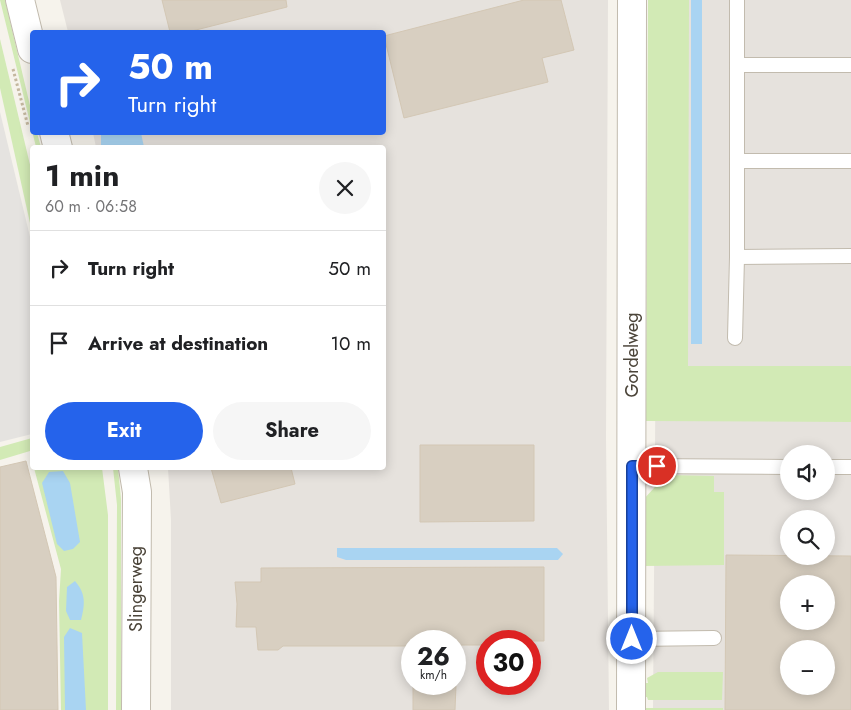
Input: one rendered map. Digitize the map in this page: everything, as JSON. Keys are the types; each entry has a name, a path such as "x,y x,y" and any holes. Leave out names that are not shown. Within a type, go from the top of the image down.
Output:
{"street":[{"path":"20,0 22,56"},
{"name":"Gordelweg","path":"632,0 632,710"},
{"path":"45,135 55,145"},
{"name":"Slingerweg","path":"133,470 137,492 136,710"}],"lane":[{"path":"735,338 738,257 737,0"},
{"path":"737,65 851,65"},
{"path":"737,161 851,161"},
{"path":"738,257 851,256"},
{"path":"632,466 780,467"},
{"path":"835,467 851,467"},
{"path":"632,639 714,638"}],"path":[{"path":"22,56 30,88"}],"shaded area":[{"path":"60,0 608,0 606,438 609,710 171,710 171,520 168,470 386,470 386,145 96,145 93,135 386,135 386,30 68,30"},
{"path":"656,0 851,0 851,710 653,710 657,187"},
{"path":"0,112 30,237 30,434 0,442"}],"green space":[{"path":"0,0 5,0 30,106 30,123"},
{"path":"648,0 689,0 688,366 851,366 851,422 646,421"},
{"path":"0,39 30,165 30,223 0,88"},
{"path":"33,135 38,135 40,145 35,145"},
{"path":"30,439 30,451 0,460 0,447"},
{"path":"35,470 102,470 108,515 108,710 61,710 59,601 61,569"},
{"path":"113,470 118,470 121,499 121,710 116,710 117,505"},
{"path":"666,475 714,476 714,492 724,492 724,565 644,566 643,500"},
{"path":"658,672 723,672 722,700 648,700 647,697 644,697 644,683 648,683 647,678"},
{"path":"644,708 723,708 723,710 644,710"}],"water":[{"path":"691,0 702,0 702,344 691,344"},
{"path":"101,135 141,135 144,145 101,145"},
{"path":"63,471 70,483 80,542 73,549 64,551 57,544 42,483 49,472"},
{"path":"337,548 557,548 563,554 558,560 346,560 337,557"},
{"path":"75,581 84,599 81,620 70,620 66,611 67,587"},
{"path":"70,628 82,633 86,710 65,710 64,637"}],"building":[{"path":"162,0 286,0 287,7 196,30 170,30"},
{"path":"524,0 561,0 574,50 542,58 548,82 404,118 386,44 386,35"},
{"path":"420,445 534,445 534,521 420,522"},
{"path":"26,461 56,577 58,710 0,710 0,467"},
{"path":"212,470 292,470 295,484 221,503"},
{"path":"726,555 780,555 780,565 835,565 835,556 851,556 851,710 725,710"},
{"path":"544,567 544,641 541,641 541,630 476,630 476,645 466,645 466,630 401,630 401,646 283,646 278,650 258,650 256,627 236,627 237,604 235,582 261,582 261,568"},
{"path":"413,695 456,695 455,710 413,710"}],"route":[{"path":"632,639 632,466 657,466"}]}
